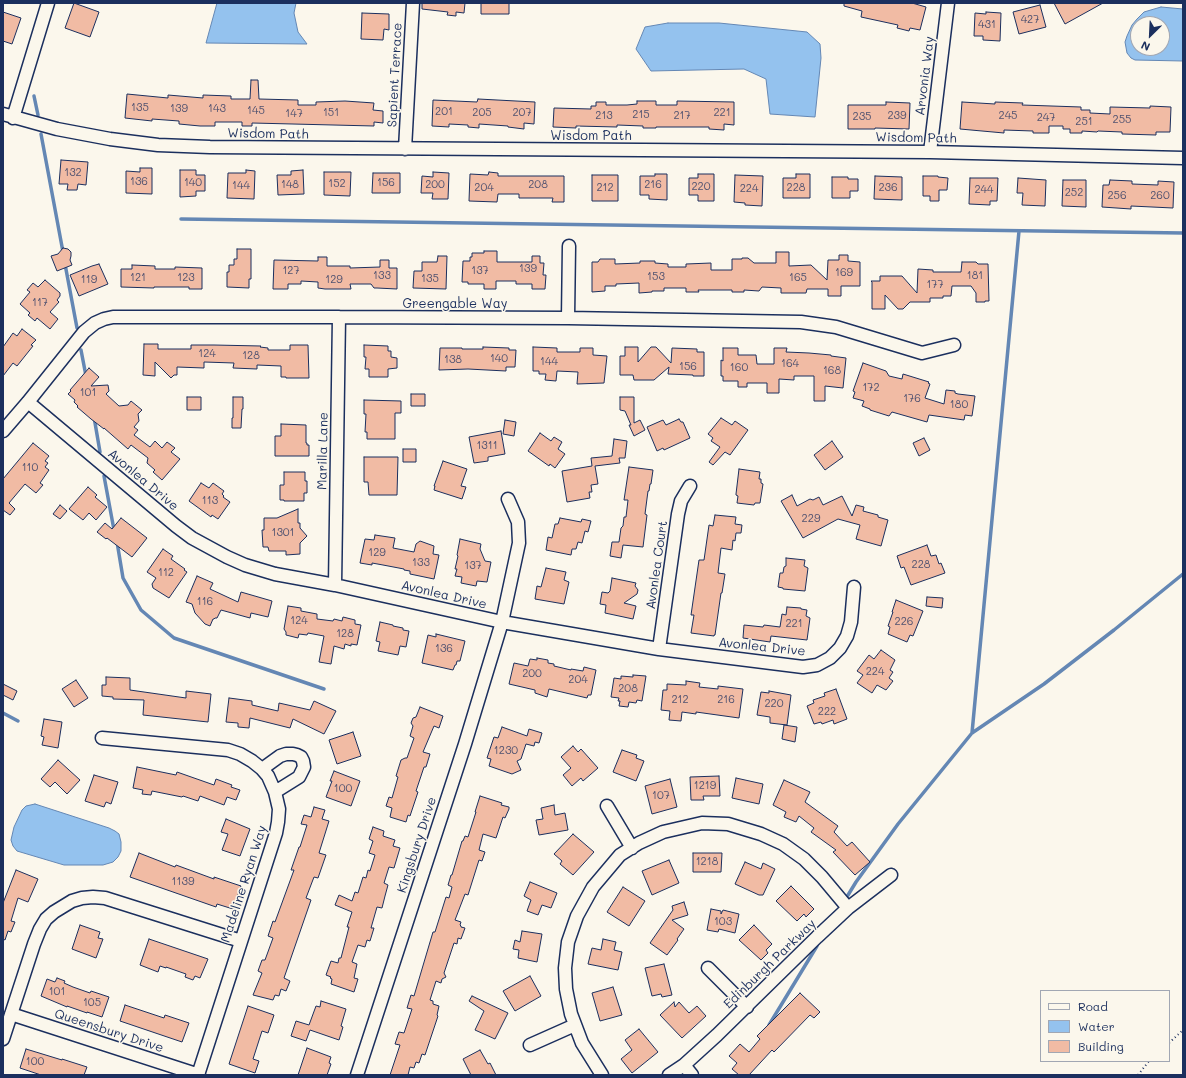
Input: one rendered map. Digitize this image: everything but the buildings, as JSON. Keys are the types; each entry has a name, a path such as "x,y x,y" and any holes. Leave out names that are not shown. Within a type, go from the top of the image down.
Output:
{"street":[{"path":"8,116 48,3"},
{"name":"Sapient Terrace","path":"405,149 413,3"},
{"name":"Arvonia Way","path":"930,152 948,3"},
{"name":"Wisdom Path","path":"8,116 57,129 110,139 158,145 226,148 930,152 1183,158"},
{"path":"568,318 569,246"},
{"name":"Greengable Way","path":"3,431 84,332 95,323 113,317 568,318 801,322 836,327 922,353 954,345"},
{"name":"Marilla Lane","path":"335,585 339,317"},
{"name":"Avonlea Drive","path":"28,402 176,526 202,544 227,557 274,574 335,585 502,622 659,649 803,667 817,664 830,658 840,648 848,636 851,622 854,587"},
{"name":"Avonlea Court","path":"659,649 678,514 681,501 690,486"},
{"name":"Kingsbury Drive","path":"357,1075 465,744 502,622 519,543 518,522 508,499"},
{"name":"Madeline Ryan Way","path":"102,738 228,750 240,754 262,769 268,776 275,792 279,809 276,833 198,1075"},
{"path":"262,769 280,756 286,754 293,754 301,757 304,768 299,777 275,792"},
{"path":"607,806 632,848"},
{"path":"602,1075 582,1043 571,1014 566,989 565,968 568,942 577,916 593,887 620,855 639,843 663,832 702,823 728,824 761,834 783,844 804,859 822,877 848,908"},
{"name":"Edinburgh Parkway","path":"669,1075 717,1036 848,908 891,875"},
{"path":"3,1039 40,928 46,919 54,912 72,901 93,897 105,898 241,941"},
{"path":"708,968 747,1006"},
{"name":"Queensbury Drive","path":"11,1014 198,1075"},
{"path":"530,1045 575,1025"},
{"path":"684,1064 692,1075"}],"path":[{"path":"1170,1042 1183,1030"},
{"path":"1138,1075 1148,1062"}],"water":[{"path":"217,3 296,3 294,13 298,32 307,44 206,43"},
{"path":"1161,7 1183,9 1183,61 1135,60 1131,58 1127,53 1125,42 1130,29 1130,56 1170,56 1170,16 1140,16 1144,12"},
{"path":"668,23 719,23 807,32 820,44 821,58 815,117 770,114 766,79 744,69 651,71 636,49 645,27"},
{"path":"35,804 115,831 119,834 121,842 121,851 118,857 113,862 103,865 64,865 17,851 11,840 14,827 22,810 26,806"}],"waterway":[{"path":"34,96 38,115"},
{"path":"41,134 63,252"},
{"path":"181,219 1183,233"},
{"path":"972,733 1019,231"},
{"path":"65,264 77,328"},
{"path":"81,350 86,376"},
{"path":"94,417 100,452"},
{"path":"104,476 114,530"},
{"path":"117,542 123,578 141,610 174,638 324,689"},
{"path":"845,900 856,882 898,824 972,733 1044,684 1183,574"},
{"path":"3,713 18,721"},
{"path":"769,1025 817,946"}]}
